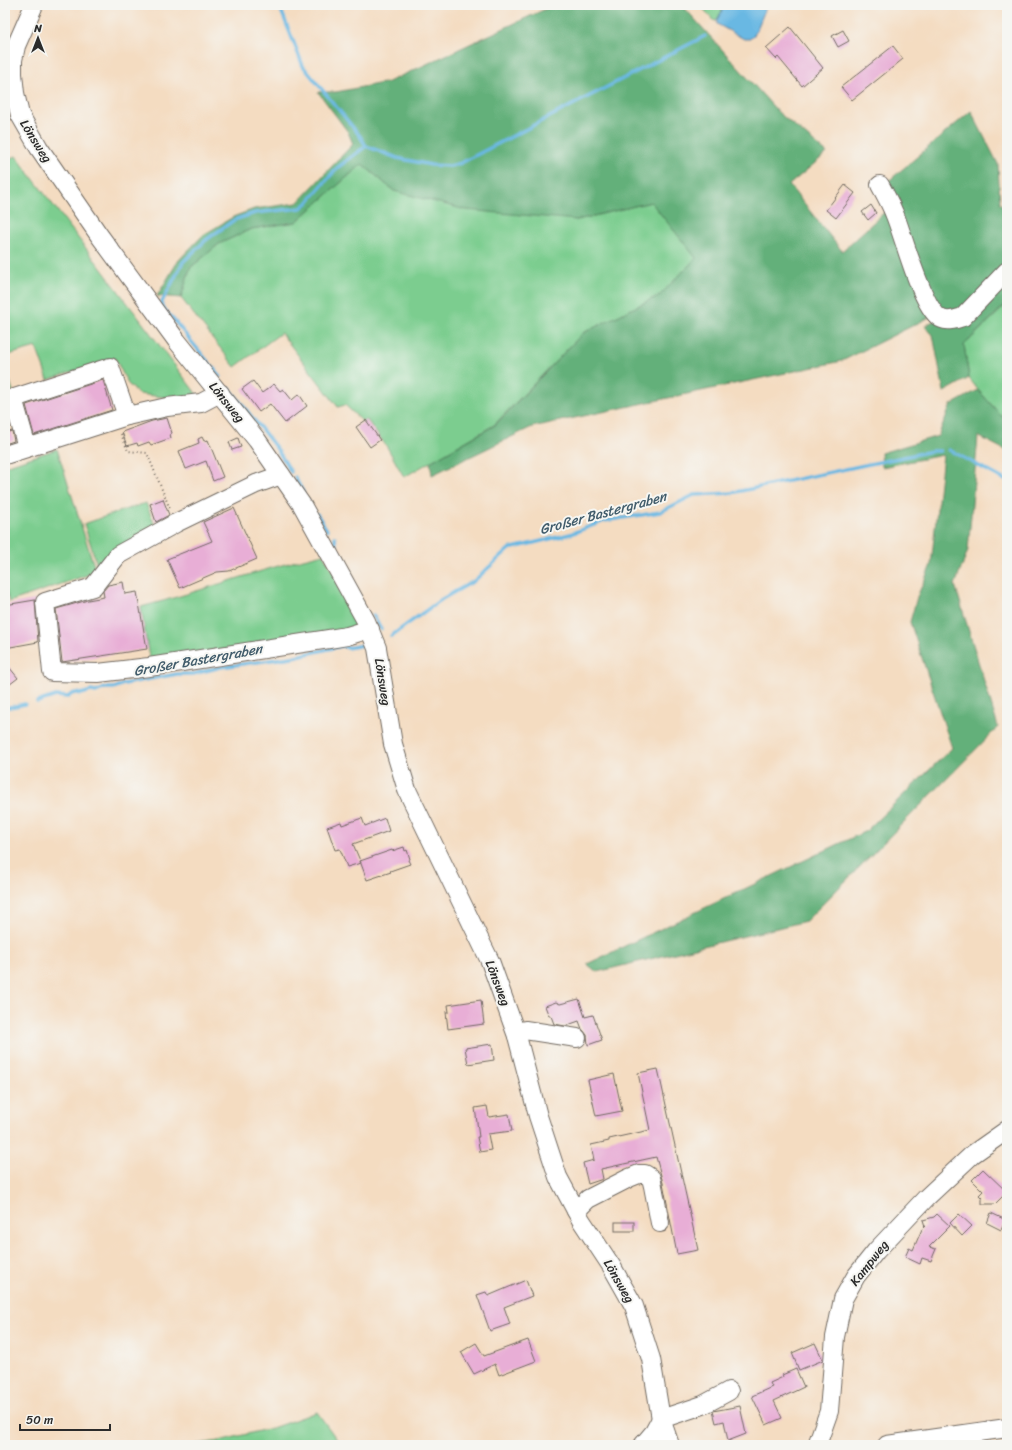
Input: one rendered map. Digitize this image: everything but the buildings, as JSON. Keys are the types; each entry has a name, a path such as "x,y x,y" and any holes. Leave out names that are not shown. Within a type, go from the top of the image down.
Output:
{"street":[{"name":"Lönsweg","path":"34,5 16,46 9,73 20,115 39,148 99,235 168,329 257,440 302,505 366,620 377,648 393,744 408,790 490,961 518,1036 538,1116 558,1177 576,1211 612,1267 634,1306 652,1359 661,1419 670,1445"},
{"path":"880,185 894,213 921,292 934,312 941,319 953,320 963,317 1007,271"},
{"path":"27,448 9,400 110,367 127,416"},
{"path":"5,454 127,416 168,407 201,403 220,394"},
{"path":"281,475 256,484 176,523 118,555 93,587 45,602 52,672 98,673 169,665 347,636 370,629"},
{"path":"518,1036 525,1030 577,1038"},
{"name":"Kampweg","path":"817,1445 829,1411 835,1337 843,1299 856,1276 876,1251 926,1198 973,1154 1007,1130"},
{"path":"576,1211 588,1199 629,1178 639,1174 645,1174 651,1178 660,1223"},
{"path":"643,1445 654,1432 661,1419 703,1405 729,1392"},
{"path":"887,1445 1007,1428"}],"path":[{"path":"127,416 120,431 128,450 147,453 176,523"}],"green space":[{"path":"554,5 682,5 779,113 827,153 789,185 842,251 888,209 934,315 842,361 532,427 432,475 430,462 495,425 583,333 660,295 696,258 651,202 577,220 466,210 394,191 362,164 296,222 251,229 219,244 190,268 181,298 157,296 178,261 203,235 233,217 254,209 297,203 353,144 348,132 318,92 336,92 388,82"},
{"path":"700,5 725,5 717,20 714,21"},
{"path":"971,111 998,164 1000,203 1007,207 1007,303 964,345 969,378 944,392 933,335 925,326 941,316 885,184"},
{"path":"16,156 198,396 195,401 139,394 128,384 115,358 48,380 36,347 5,356 5,160"},
{"path":"362,164 394,191 577,220 651,202 697,258 660,295 583,333 494,425 404,477 387,447 367,420 363,422 345,405 338,407 281,333 235,367 181,298 190,268 219,244 251,229 296,222"},
{"path":"1007,304 1007,422 969,378 964,345"},
{"path":"5,366 13,391 5,393"},
{"path":"978,390 1007,422 1007,451 978,436 968,550 955,585 998,727 806,921 597,972 587,964 866,831 952,748 910,622 917,597 931,565 943,455 882,467 881,453 938,436 951,405"},
{"path":"57,449 96,572 9,602 5,587 5,466"},
{"path":"146,503 157,531 98,568 84,524"},
{"path":"323,554 362,623 345,632 150,664 141,607 277,566"},
{"path":"317,1412 341,1445 191,1445 219,1441 275,1427"}],"water":[{"path":"725,5 767,5 755,34 750,39 744,39 717,24 717,20"}],"waterway":[{"path":"279,5 303,66 360,136 366,146 397,158 431,165 450,166 461,163 705,36"},
{"path":"220,376 162,306 162,302 183,262 206,240 234,220 255,213 301,208 337,168 366,146"},
{"path":"230,389 277,449 291,472"},
{"name":"Großer Bastergraben","path":"949,450 1007,481"},
{"name":"Großer Bastergraben","path":"391,636 442,599 474,581 509,549 570,534 604,521 660,512 694,495 731,493 932,451 940,451"},
{"path":"295,477 303,492"},
{"path":"317,514 327,530"},
{"path":"335,537 336,552"},
{"path":"373,615 381,629"},
{"name":"Großer Bastergraben","path":"37,702 56,696 68,697 74,693 81,694 91,691 96,692 105,688 114,688 124,684 177,674 193,674 221,667 292,657 342,646 347,648 364,645"},
{"name":"Großer Bastergraben","path":"5,708 25,704"}]}
